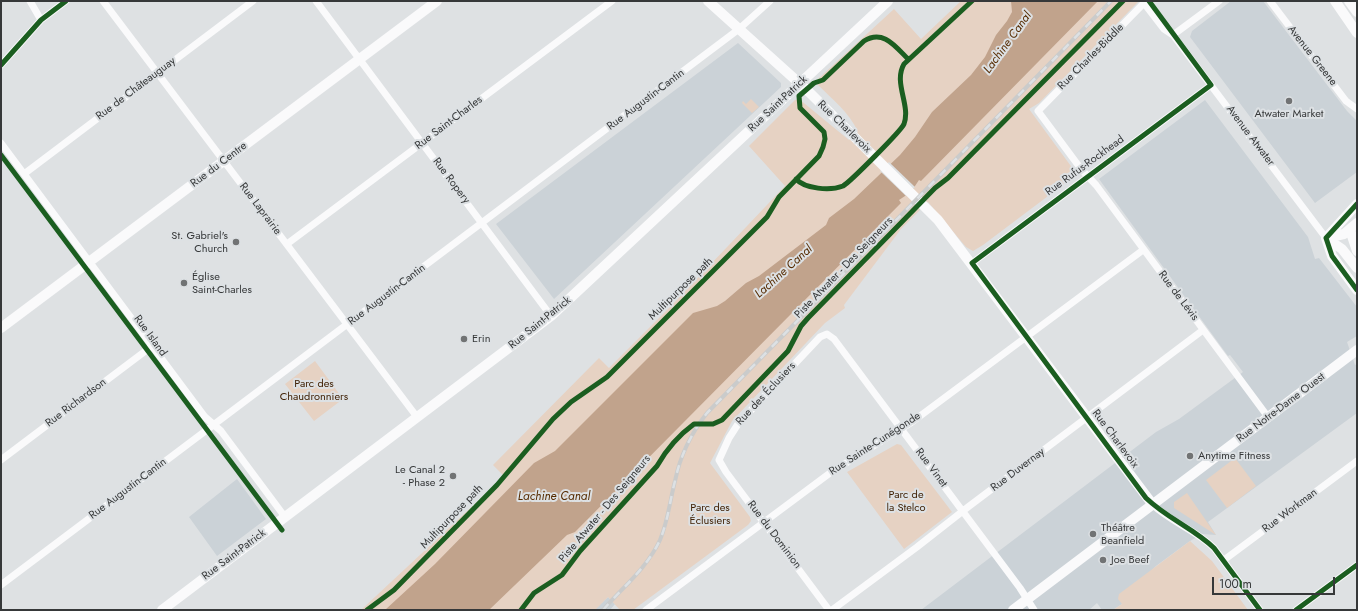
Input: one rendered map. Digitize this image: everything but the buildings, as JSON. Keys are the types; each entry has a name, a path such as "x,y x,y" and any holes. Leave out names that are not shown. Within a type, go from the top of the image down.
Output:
{"main road":[{"name":"Rue du Centre","path":"2,325 90,262 437,1"},
{"name":"Rue Charlevoix","path":"708,1 854,136 938,220 1154,505"},
{"name":"Rue Saint-Patrick","path":"162,610 551,316 888,1"},
{"path":"1335,1 1357,33"},
{"path":"1349,1 1357,12"},
{"path":"1326,238 1357,204"},
{"path":"1326,238 1341,235 1354,226 1357,251"},
{"name":"Avenue Atwater","path":"1326,238 1342,249 1357,268"},
{"name":"Avenue Atwater","path":"1326,238 1332,256 1357,290"},
{"name":"Rue Notre-Dame Ouest","path":"1013,610 1154,505 1357,350"}],"street":[{"path":"30,1 41,20"},
{"path":"1,65 41,20 66,1"},
{"name":"Rue Laprairie","path":"103,1 417,417"},
{"name":"Rue de Châteauguay","path":"24,174 253,1"},
{"name":"Rue Ropery","path":"316,1 551,316"},
{"name":"Rue Saint-Charles","path":"286,244 612,1"},
{"name":"Rue Augustin-Cantin","path":"1,585 739,29 770,1"},
{"path":"1173,35 1219,1"},
{"name":"Avenue Greene","path":"1270,1 1346,101 1357,109"},
{"name":"Avenue Atwater","path":"1144,3 1164,29 1173,35 1326,238"},
{"name":"Rue Charles-Biddle","path":"1038,111 1144,3"},
{"name":"Rue Rufus-Rockhead","path":"972,263 1211,85"},
{"name":"Rue de Lévis","path":"1038,111 1268,417"},
{"name":"Rue Island","path":"1,144 208,420 221,431 285,517"},
{"name":"Rue Sainte-Cunégonde","path":"646,610 830,473 902,429 1143,250"},
{"name":"Rue Duvernay","path":"832,610 1204,330"},
{"name":"Rue Vinet","path":"822,335 831,335 902,429 1034,610"},
{"name":"Rue des Éclusiers","path":"720,460 728,438 738,424 822,335"},
{"name":"Rue Richardson","path":"1,460 152,346"},
{"name":"Rue du Dominion","path":"720,460 726,472 829,610"},
{"name":"Rue Workman","path":"1224,560 1357,461"},
{"name":"Rue Charlevoix","path":"1154,505 1163,514 1208,542 1224,560 1260,610"},
{"path":"1296,610 1357,565"}],"shaded area":[{"path":"1231,1 1263,1 1347,111 1357,121 1357,172 1315,203 1190,37 1192,31"},
{"path":"738,43 781,83 781,87 554,299 496,224"},
{"path":"1205,100 1308,237 1315,259 1319,258 1357,307 1357,336 1347,342 1355,365 1357,364 1357,413 1208,522 1216,535 1202,534 1190,541 1156,566 1122,604 1113,610 1102,610 1097,603 1089,610 921,610 1156,432 1179,419 1243,372 1230,355 1228,356 1099,179"},
{"path":"237,479 266,519 217,556 189,517"},
{"path":"608,597 615,604 610,610 594,610"}],"green space":[{"name":"Parc des Éclusiers","path":"961,1 1139,1 1039,103 1029,109 1076,175 973,251 966,247 928,202 901,229 844,305 845,308 825,323 732,421 710,463 750,517 751,521 748,525 633,610 620,610 608,597 595,610 361,610 496,484 503,475 493,465 599,358 609,368 671,306 785,186 749,146 795,100 799,99 849,140 858,132 845,112 817,84 818,79 894,9 921,39"},
{"path":"751,99 759,107 752,113 742,103 743,101 746,104"},
{"name":"Parc des Chaudronniers","path":"315,361 343,399 314,421 285,384"},
{"name":"Parc de la Stelco","path":"897,444 901,445 952,512 904,549 847,472"},
{"path":"1235,458 1256,486 1227,508 1206,480"},
{"path":"1187,493 1216,535 1174,508 1174,502"},
{"path":"1190,541 1212,561 1248,610 1113,610 1122,604 1118,599 1119,594"}],"water":[{"name":"Lachine Canal","path":"1011,1 1098,1 921,181 919,180 911,192 899,200 901,203 575,532 567,535 489,610 385,610 435,564 534,463 555,451 693,313 717,306 725,301 746,283 759,276 826,225 829,218 854,199 900,155 915,137 932,112 971,75 985,57 996,35 1012,12"}],"pier":[{"path":"889,162 915,187 906,196 880,171"}],"railway":[{"path":"603,610 642,568 655,550 663,533 677,472 683,454 696,428 707,413 1111,1"}],"cycle path":[{"path":"1,65 41,20 66,1"},
{"path":"796,179 811,187 825,189 838,188 843,186 855,176 875,156 904,124 906,117 900,79 904,64 972,1"},
{"name":"Piste Atwater - Des Seigneurs","path":"521,610 534,593 562,575 580,551 657,466 664,454 683,433 694,424 713,424 722,420 788,351 801,326 808,318 935,188 948,178 1123,1"},
{"path":"1149,1 1211,85 972,263 1146,498 1163,512 1198,535 1214,548 1260,610"},
{"name":"Multipurpose path","path":"367,610 394,590 497,485 553,419 571,402 607,377 767,217 779,197 819,156 825,139 824,132 800,108 799,96 814,83 823,80 864,41 871,38 883,38 893,44 908,59"},
{"path":"1,155 282,530"},
{"path":"1357,204 1326,238 1332,256 1357,290"},
{"path":"1296,610 1357,565"}],"place":[{"name":"Atwater Market","path":"1289,101"},
{"name":"St. Gabriel's Church","path":"236,242"},
{"name":"Église Saint-Charles","path":"184,283"},
{"name":"Erin","path":"464,339"},
{"name":"Anytime Fitness","path":"1190,456"},
{"name":"Le Canal 2 - Phase 2","path":"453,476"},
{"name":"Théâtre Beanfield","path":"1093,534"},
{"name":"Joe Beef","path":"1103,560"}]}
